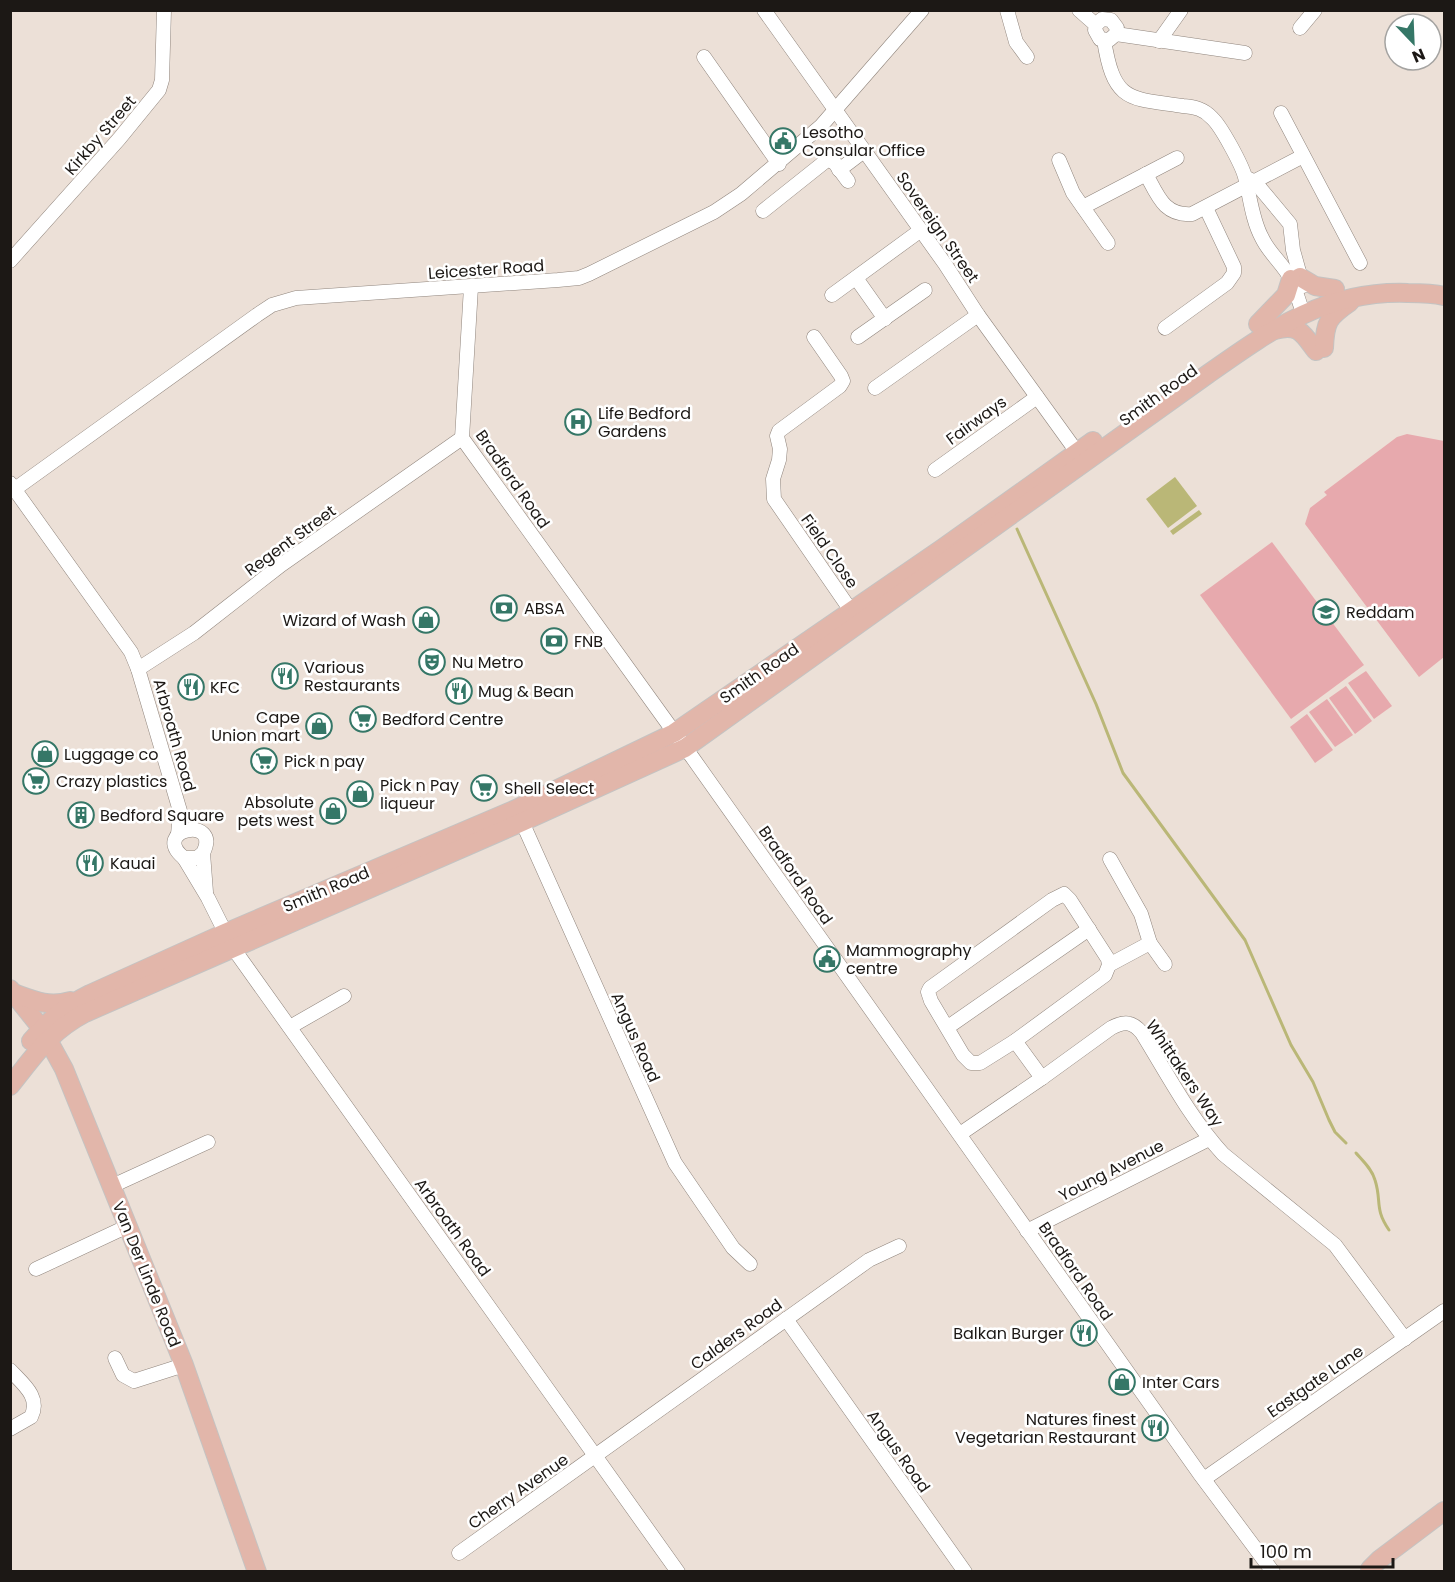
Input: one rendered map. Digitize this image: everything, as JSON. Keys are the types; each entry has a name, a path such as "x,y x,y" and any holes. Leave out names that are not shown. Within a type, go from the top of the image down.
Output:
{"main road":[{"path":"1265,327 1296,278 1316,286 1335,289"},
{"name":"Smith Road","path":"519,815 674,733 855,616 1265,327 1335,289 1380,281 1440,290"},
{"name":"Smith Road","path":"1305,306 1388,292 1440,290"},
{"path":"1265,327 1298,329 1320,350 1329,319 1359,296"},
{"name":"Smith Road","path":"45,1033 61,1010 90,994 229,941 519,815 685,748 855,616"},
{"name":"Smith Road","path":"45,1033 229,941"},
{"path":"16,995 53,1005 90,994"},
{"path":"10,1086 20,1061 26,1021 16,995"},
{"name":"Van Der Linde Road","path":"16,995 45,1033 63,1065 184,1365 257,1572"},
{"path":"20,1061 63,1065 61,1046 65,1036 85,1013"},
{"path":"20,1061 45,1033"},
{"path":"1368,1570 1444,1511"},
{"path":"1368,1570 1444,1525"}],"street":[{"name":"Kirkby Street","path":"10,261 119,139 159,90 162,80 164,10"},
{"name":"Sovereign Street","path":"764,10 1081,458"},
{"name":"Leicester Road","path":"12,485 272,305 310,296 569,279 589,274 724,206 779,164 836,112 922,10"},
{"path":"1007,10 1016,42 1028,57"},
{"path":"1079,10 1115,24 1110,37 1108,59 1122,91 1132,98 1194,107 1204,111 1219,126 1249,182 1290,224 1296,278 1305,306"},
{"path":"1159,41 1181,10"},
{"path":"1300,28 1315,10"},
{"path":"1104,18 1096,35 1245,53"},
{"path":"705,57 779,164"},
{"path":"1281,113 1360,263"},
{"path":"763,211 824,162 831,160 844,175 864,151"},
{"path":"1146,174 1159,198 1175,213 1192,214 1249,182 1303,156"},
{"path":"1083,207 1177,158"},
{"path":"1059,160 1069,186 1108,243"},
{"path":"1249,182 1259,232 1275,258 1296,278"},
{"path":"1165,328 1227,283 1234,273 1232,261 1206,208"},
{"path":"832,295 921,230"},
{"path":"1275,258 1293,250"},
{"path":"856,278 885,319"},
{"name":"Bradford Road","path":"471,287 462,438 1204,1479 1273,1572"},
{"path":"858,337 925,290"},
{"path":"875,388 978,315"},
{"name":"Field Close","path":"814,337 843,381 840,386 779,431 777,436 780,449 779,460 773,479 774,499 855,616"},
{"name":"Fairways","path":"935,470 1037,397"},
{"name":"Regent Street","path":"138,669 194,633 281,565 462,438"},
{"path":"12,485 131,652 138,669"},
{"name":"Arbroath Road","path":"138,669 180,810 194,829"},
{"name":"Arbroath Road","path":"178,835 180,810"},
{"name":"Angus Road","path":"519,815 675,1163 733,1248 750,1264"},
{"path":"194,829 202,834 206,846 203,853 197,858 184,858 176,849 178,835 185,830 194,829"},
{"name":"Arbroath Road","path":"203,853 208,898"},
{"name":"Arbroath Road","path":"184,858 208,898 229,941 678,1572"},
{"path":"1110,859 1141,914 1150,943 1165,964"},
{"path":"1064,894 1089,929 1108,959 1109,965 1105,975 1015,1041 980,1063 971,1063 963,1055 928,996 930,988 1052,900 1064,894"},
{"path":"948,1028 1089,929"},
{"path":"1109,965 1150,943"},
{"path":"290,1027 344,996"},
{"name":"Whittakers Way","path":"960,1134 1111,1028 1120,1023 1131,1024 1142,1033 1192,1116 1209,1139 1223,1154 1335,1245 1405,1339"},
{"path":"1015,1041 1042,1078"},
{"name":"Young Avenue","path":"1028,1231 1209,1139"},
{"path":"112,1186 208,1142"},
{"path":"36,1269 128,1226"},
{"name":"Calders Road","path":"596,1456 869,1260 899,1246"},
{"name":"Eastgate Lane","path":"1204,1479 1444,1311"},
{"name":"Angus Road","path":"786,1319 965,1572"},
{"path":"115,1358 123,1375 134,1380 184,1365"},
{"path":"10,1370 31,1394 35,1405 31,1417 10,1429"},
{"name":"Cherry Avenue","path":"459,1553 596,1456"}],"shaded area":[{"path":"1407,434 1444,441 1444,657 1419,677 1305,524 1310,508 1327,495 1324,492 1397,437"},
{"path":"1175,477 1197,506 1168,528 1146,499"},
{"path":"1199,510 1202,514 1173,535 1170,531"},
{"path":"1272,542 1364,665 1291,719 1200,595"},
{"path":"1366,671 1392,706 1374,719 1348,683"},
{"path":"1346,686 1372,721 1355,734 1329,698"},
{"path":"1327,699 1353,735 1335,747 1309,712"},
{"path":"1307,714 1333,750 1315,763 1290,727"}],"waterway":[{"path":"1017,529 1096,704 1123,773 1245,940 1291,1045 1313,1082 1335,1132 1346,1143"},
{"path":"1356,1153 1374,1176 1381,1216 1389,1230"}],"place":[{"name":"Lesotho Consular Office","path":"783,141"},
{"name":"Life Bedford Gardens","path":"578,422"},
{"name":"ABSA","path":"504,608"},
{"name":"Reddam","path":"1326,612"},
{"name":"Wizard of Wash","path":"426,620"},
{"name":"FNB","path":"554,641"},
{"name":"Nu Metro","path":"432,662"},
{"name":"Various Restaurants","path":"285,676"},
{"name":"KFC","path":"191,687"},
{"name":"Mug & Bean","path":"459,691"},
{"name":"Bedford Centre","path":"363,719"},
{"name":"Cape Union mart","path":"319,726"},
{"name":"Luggage co","path":"45,754"},
{"name":"Pick n pay","path":"264,761"},
{"name":"Crazy plastics","path":"36,781"},
{"name":"Shell Select","path":"484,788"},
{"name":"Pick n Pay liqueur","path":"360,794"},
{"name":"Absolute pets west","path":"333,811"},
{"name":"Bedford Square","path":"81,815"},
{"name":"Kauai","path":"90,863"},
{"name":"Mammography centre","path":"827,959"},
{"name":"Balkan Burger","path":"1084,1333"},
{"name":"Inter Cars","path":"1122,1382"},
{"name":"Natures finest Vegetarian Restaurant","path":"1155,1428"}]}
